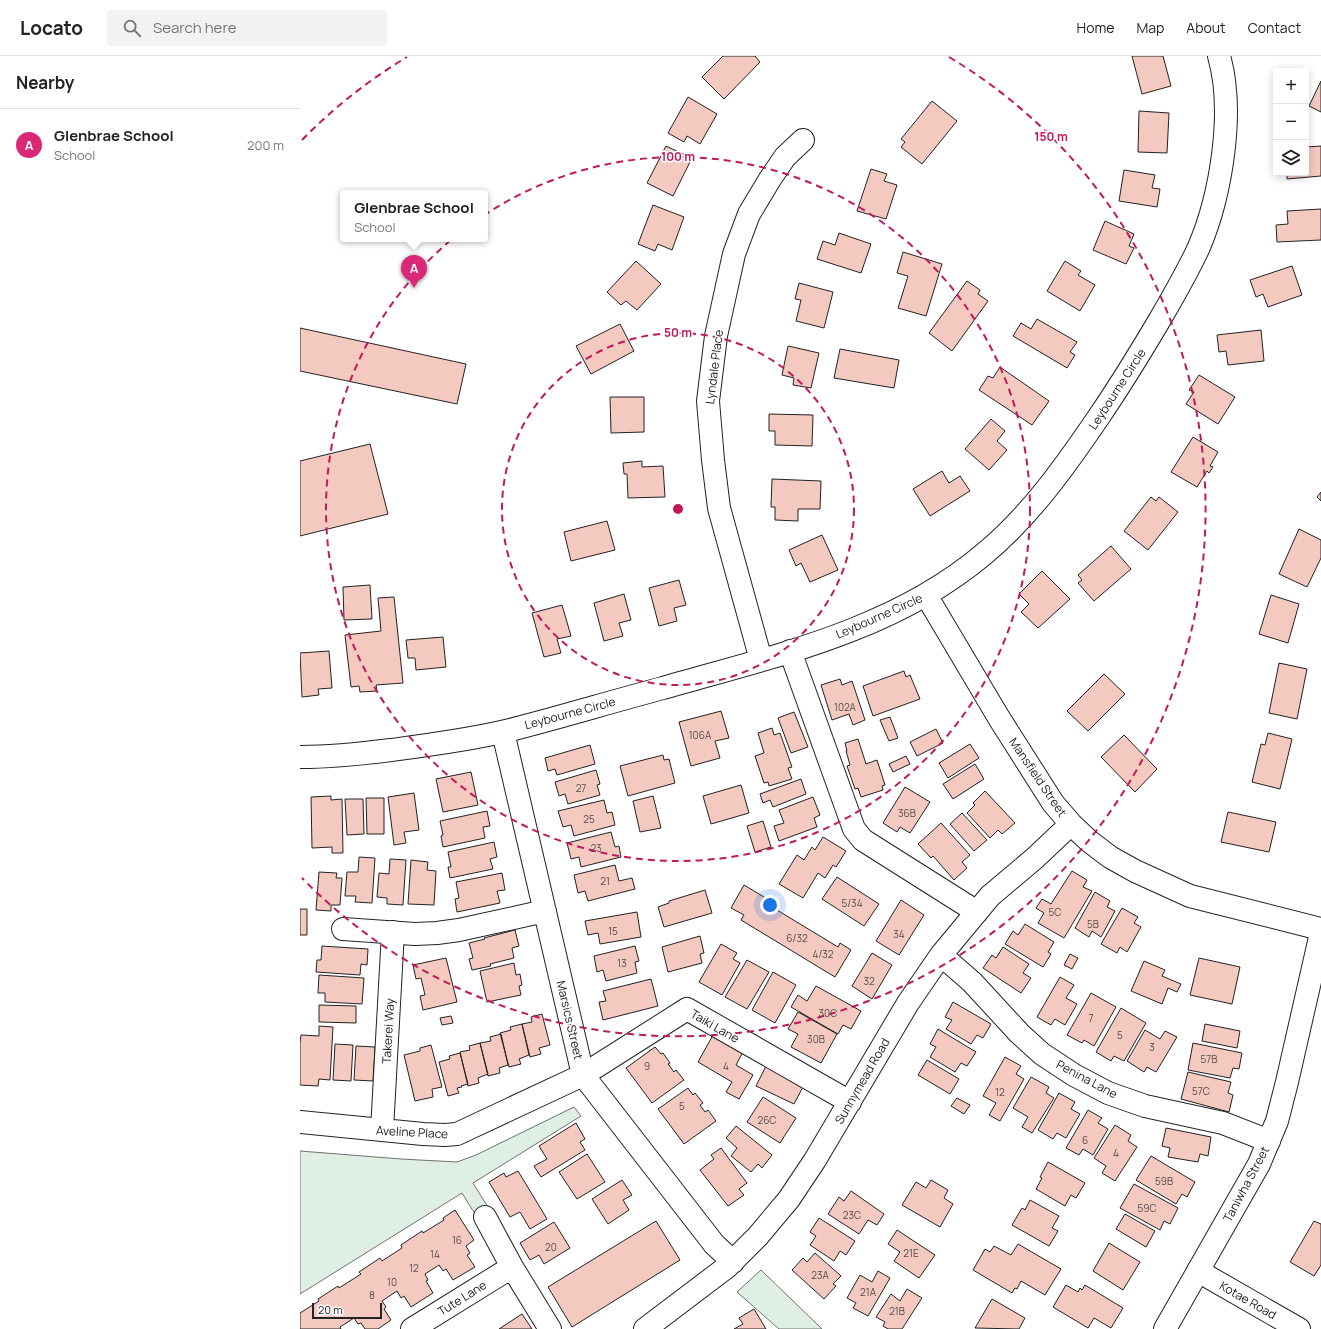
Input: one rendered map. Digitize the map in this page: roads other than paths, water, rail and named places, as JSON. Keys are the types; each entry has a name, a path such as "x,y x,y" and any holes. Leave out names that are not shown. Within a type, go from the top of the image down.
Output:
{"street":[{"name":"Leybourne Circle","path":"300,757 354,754 414,747 446,743 503,732 761,660 849,631 887,615 926,595 985,554 1013,527 1056,478 1135,363 1183,278 1200,244 1211,209 1220,172 1225,133 1225,97 1219,56"},
{"name":"Lyndale Place","path":"761,660 719,508 708,400 716,336 734,254 749,214 770,179 785,157 803,140"},
{"name":"Mansfield Street","path":"926,595 1003,725 1053,803 1071,824 1110,857 1135,871 1190,896 1321,929"},
{"path":"790,651 854,829 863,840 977,912"},
{"name":"Marsics Street","path":"503,732 583,1075 714,1244 733,1262"},
{"name":"Sunnymead Road","path":"645,1329 733,1262 758,1236 789,1199 816,1160 908,1003 940,955 990,896 1071,824"},
{"path":"343,929 423,934 459,930 545,911"},
{"name":"Takerei Way","path":"382,1130 393,932"},
{"name":"Taniwha Street","path":"1165,1329 1259,1164 1277,1121 1321,933"},
{"name":"Penina Lane","path":"940,955 972,982 1019,1033 1042,1054 1074,1075 1108,1093 1145,1106 1223,1123 1269,1141"},
{"name":"Taiki Lane","path":"583,1075 687,1010 850,1102"},
{"name":"Aveline Place","path":"300,1122 445,1135 457,1134 583,1075"},
{"path":"485,1217 512,1267 550,1329"},
{"name":"Tute Lane","path":"412,1329 512,1267"},
{"name":"Kotae Road","path":"1198,1271 1299,1329"}],"place":[{"name":"Glenbrae School","path":"414,288"}]}
